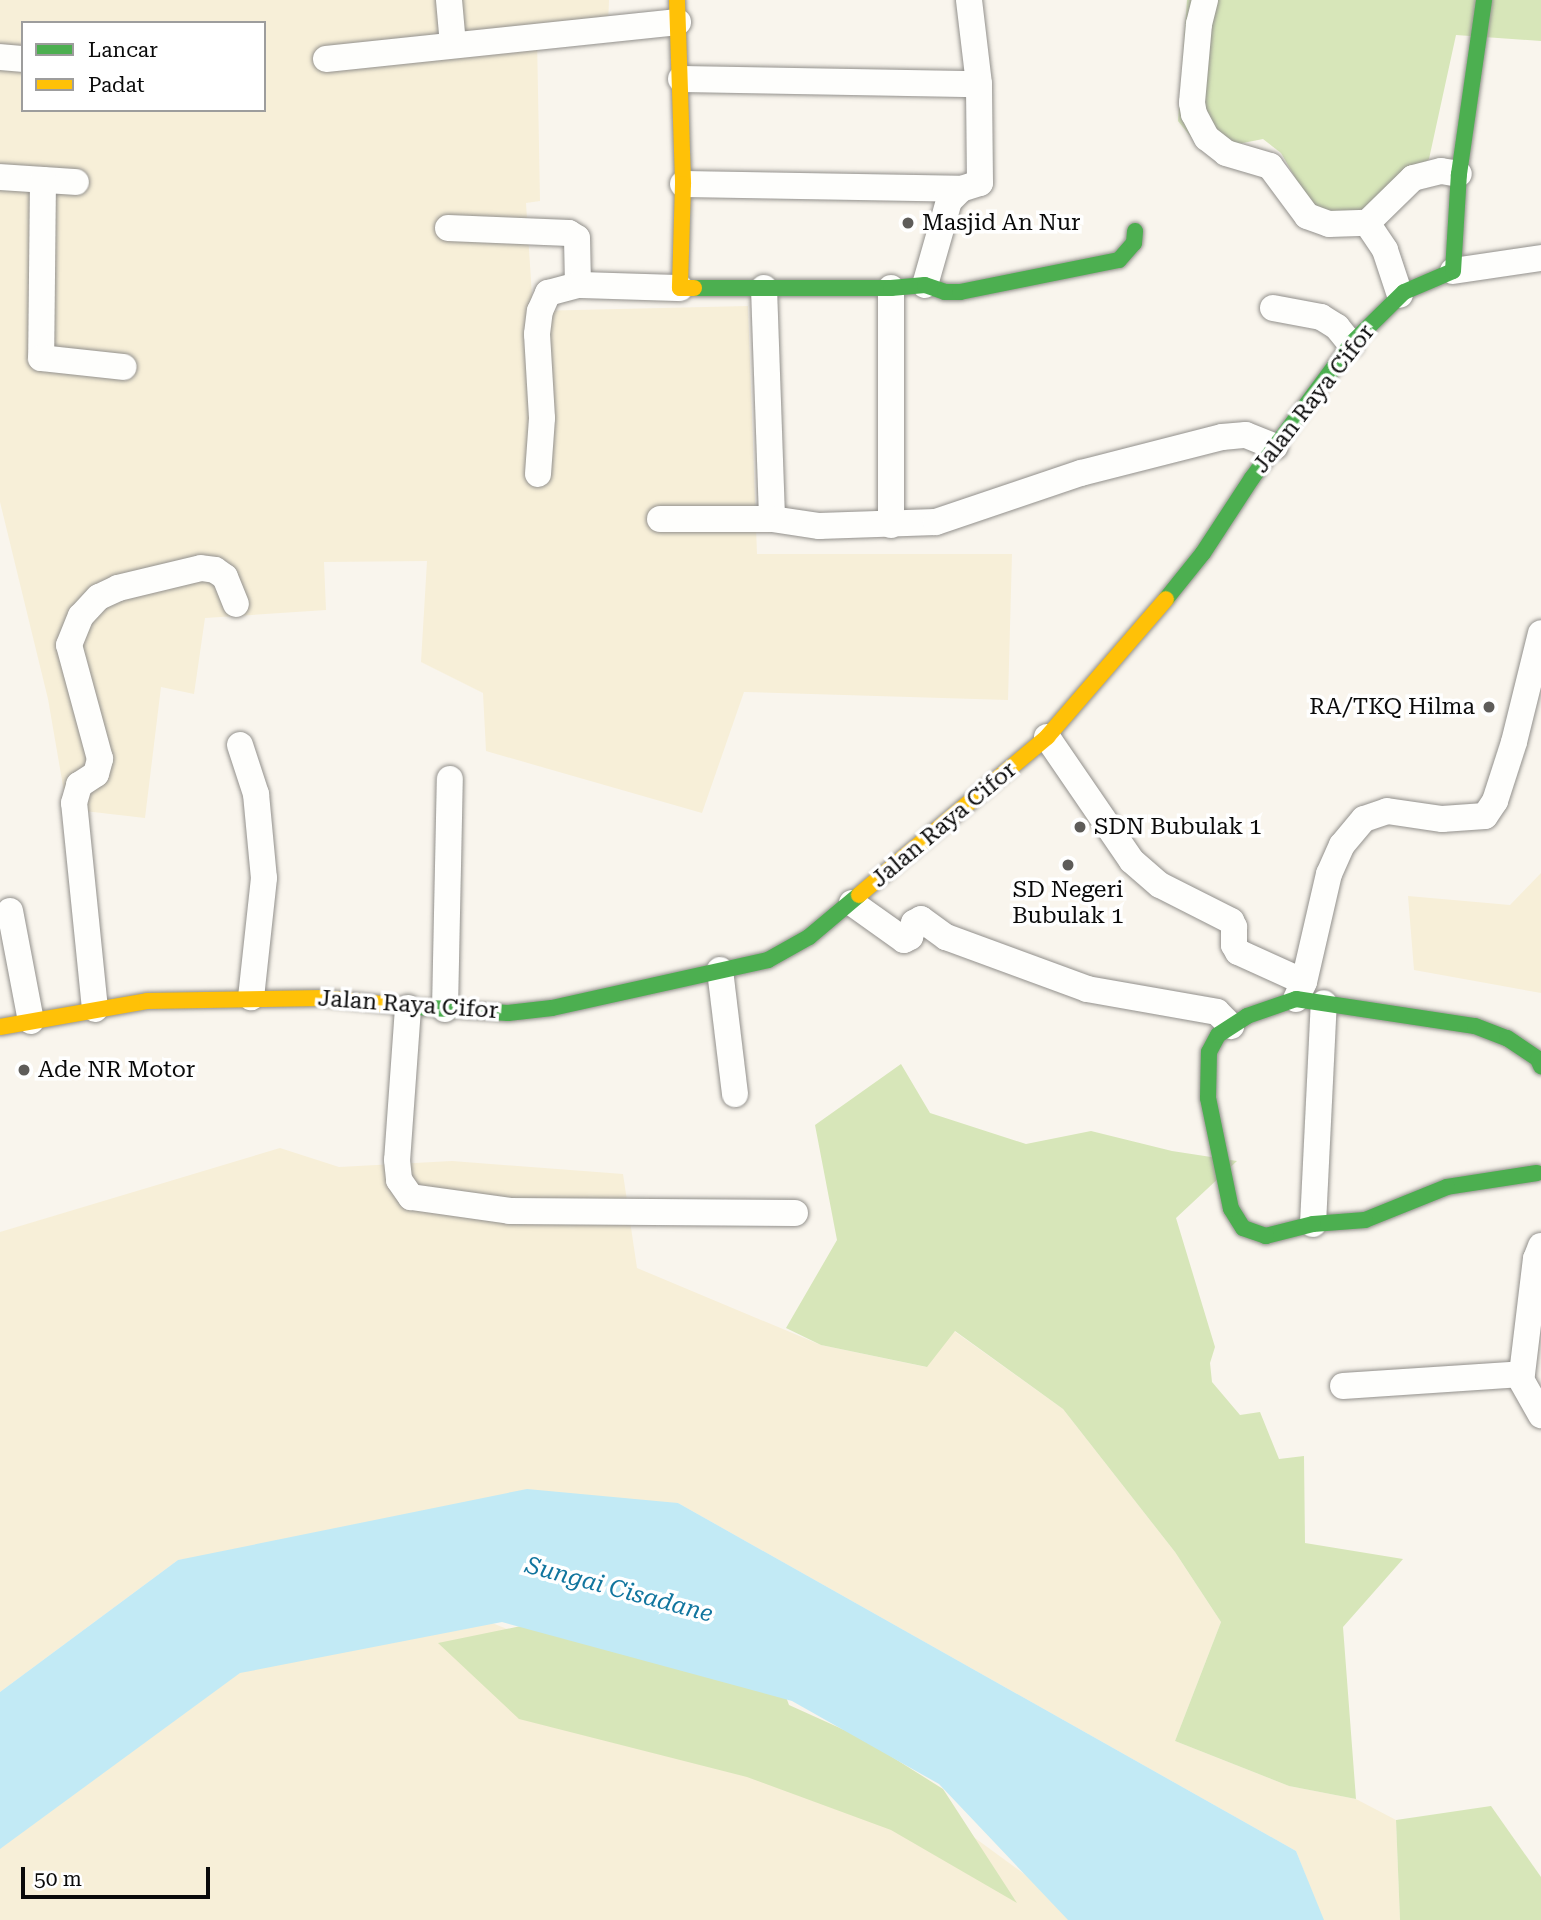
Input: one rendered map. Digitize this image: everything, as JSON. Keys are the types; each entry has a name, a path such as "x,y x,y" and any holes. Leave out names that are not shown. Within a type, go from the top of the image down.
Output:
{"street":[{"path":"449,0 453,45"},
{"path":"683,184 961,189 980,183 979,84 969,0"},
{"path":"1205,0 1199,24 1192,103 1194,114 1207,138 1226,153 1270,166 1307,216 1329,224 1367,223 1413,178 1441,171 1459,174"},
{"path":"1453,271 1459,174 1484,0"},
{"path":"326,59 453,45 677,11 683,184 680,288"},
{"path":"0,58 21,59"},
{"path":"681,79 979,84"},
{"path":"0,177 76,181"},
{"path":"43,180 40,358 124,367"},
{"path":"925,285 948,201 961,189"},
{"path":"1367,223 1385,250 1400,296"},
{"path":"447,228 569,233 577,238 578,285"},
{"path":"538,474 542,418 537,334 540,311 548,293 578,285 891,288 925,285 945,292 960,292 1119,260 1134,243 1135,231"},
{"name":"Jalan Raya Cifor","path":"0,1027 147,1001 251,997 323,998 408,1008 508,1013 552,1008 768,960 809,937 852,903 940,825 1047,737 1141,631 1203,553 1275,447 1351,344 1400,296 1453,271 1541,258"},
{"path":"764,288 772,519"},
{"path":"891,288 891,525"},
{"path":"1273,308 1321,317 1337,327 1351,344"},
{"path":"660,519 772,519 819,526 891,525 952,519 1081,473 1222,437 1247,435 1275,447"},
{"path":"95,1009 75,803 79,785 96,774 100,759 69,645 81,615 99,597 118,588 189,570 215,570 225,577 236,604"},
{"path":"1300,991 1329,874 1342,845 1364,819 1387,811 1443,819 1485,816 1495,801 1514,742 1541,633"},
{"path":"1047,737 1132,861 1160,885 1231,921 1234,928 1234,946 1238,952 1324,1003 1475,1027 1507,1038 1538,1059 1541,1066"},
{"path":"240,745 256,794 263,867 251,997"},
{"path":"445,1009 450,779"},
{"path":"852,903 904,940 908,940 914,923 921,919 946,937 1087,989 1217,1012 1231,1026"},
{"path":"10,911 31,1021"},
{"path":"720,970 735,1094"},
{"path":"1300,991 1231,1026 1218,1035 1209,1052 1208,1098 1231,1209 1244,1228 1266,1236 1314,1224 1365,1220 1447,1187 1540,1169"},
{"path":"1314,1224 1324,1003"},
{"path":"408,1008 397,1160 400,1180 411,1197 510,1211 795,1213"},
{"path":"1343,1386 1519,1376 1524,1370 1536,1259 1541,1246"},
{"path":"1519,1376 1541,1415"}],"shaded area":[{"path":"0,0 609,0 608,27 537,37 540,201 526,203 533,311 748,306 757,554 1012,554 1008,700 744,692 702,813 486,751 483,693 421,662 427,561 324,562 326,610 205,618 194,694 161,687 145,818 67,809 48,699 0,502"},
{"path":"1541,873 1541,993 1414,970 1408,896 1510,905"},
{"path":"280,1148 339,1167 452,1161 623,1174 637,1268 821,1345 926,1367 954,1331 1063,1409 1175,1552 1221,1622 1175,1741 1289,1786 1356,1799 1396,1820 1400,1920 1323,1920 1296,1851 678,1503 178,1560 0,1692 0,1232"},
{"path":"463,1611 923,1800 1079,1914 1081,1920 0,1920 0,1841 133,1732 320,1626"}],"green space":[{"path":"1187,0 1541,0 1541,41 1456,35 1429,159 1391,193 1354,219 1297,200 1296,179 1281,153 1263,139 1238,144 1195,142 1178,121"},
{"path":"901,1064 930,1113 1026,1144 1091,1131 1172,1151 1237,1161 1176,1218 1215,1347 1210,1363 1212,1382 1240,1415 1260,1412 1279,1459 1304,1456 1305,1543 1403,1559 1343,1627 1356,1799 1289,1786 1175,1741 1221,1622 1175,1552 1063,1409 955,1331 927,1367 821,1345 786,1328 837,1240 815,1125"},
{"path":"521,1626 769,1651 789,1705 862,1738 943,1789 1017,1903 891,1830 747,1777 519,1719 438,1643"},
{"path":"1491,1806 1541,1877 1541,1920 1400,1920 1396,1820"}],"water":[{"name":"Sungai Cisadane","path":"527,1489 678,1503 1296,1851 1324,1920 1068,1920 939,1784 792,1701 502,1622 240,1673 0,1849 0,1692 178,1560"}],"traffic: fast":[{"path":"1166,599 1203,553 1252,478 1351,344 1404,292 1453,271 1459,174 1484,0"},
{"path":"694,288 891,288 925,285 945,292 960,292 1119,260 1134,243 1135,231"},
{"path":"402,1006 508,1013 552,1008 768,960 809,937 859,895"},
{"path":"1537,1173 1447,1187 1365,1220 1313,1224 1266,1236 1243,1228 1231,1209 1208,1098 1209,1052 1218,1035 1247,1016 1296,999 1475,1026 1507,1038 1538,1059 1541,1066"}],"traffic: slow":[{"path":"677,0 683,184 680,288 694,288"},
{"path":"859,895 1047,737 1166,599"},
{"path":"0,1027 147,1001 323,998 402,1006"}],"place":[{"name":"Masjid An Nur","path":"908,223"},
{"name":"RA/TKQ Hilma","path":"1489,707"},
{"name":"SDN Bubulak 1","path":"1080,827"},
{"name":"SD Negeri Bubulak 1","path":"1068,865"},
{"name":"Ade NR Motor","path":"24,1070"}]}
